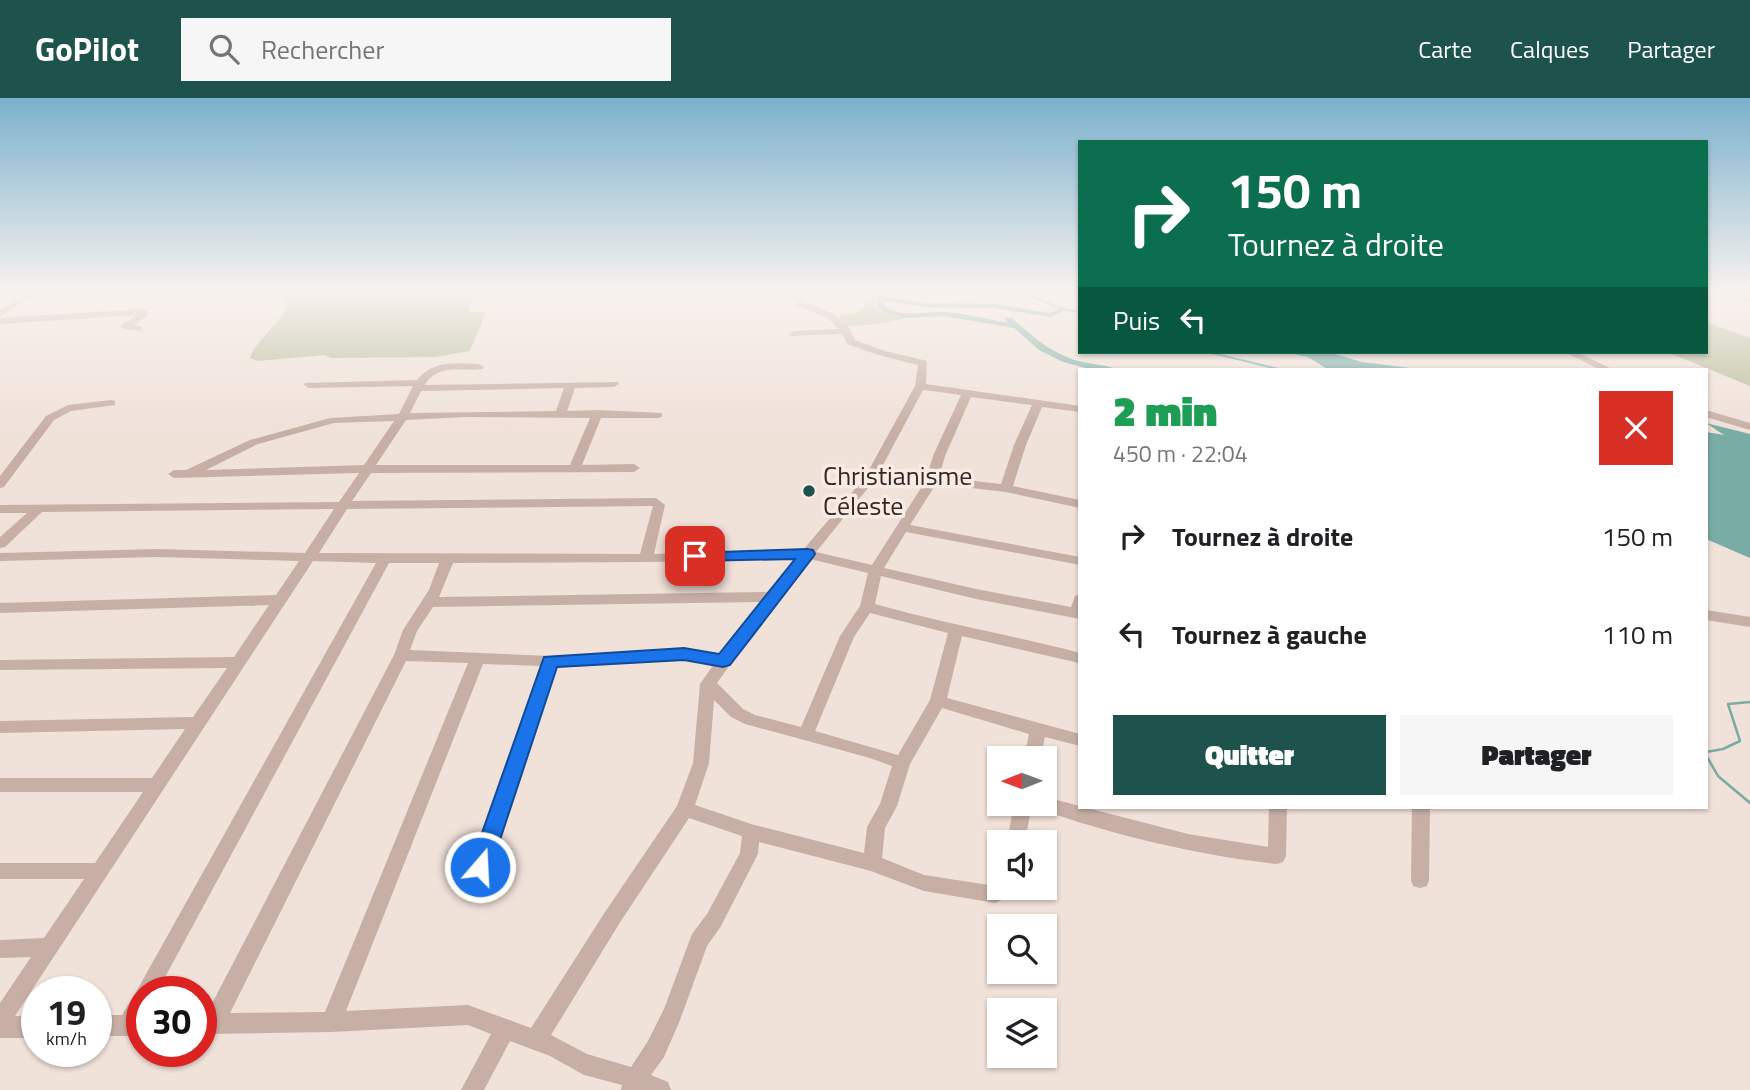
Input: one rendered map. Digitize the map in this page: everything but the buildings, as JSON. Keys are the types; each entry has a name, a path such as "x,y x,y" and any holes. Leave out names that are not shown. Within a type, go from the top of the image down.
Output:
{"street":[{"path":"535,1041 685,809 701,763 708,684 771,597 870,478 920,386 923,363 882,354 850,339"},
{"path":"1573,354 1605,368"},
{"path":"0,1021 344,504 425,375 436,368 478,367"},
{"path":"309,385 614,384"},
{"path":"561,414 570,386"},
{"path":"920,386 1078,410"},
{"path":"806,734 847,636 867,607 876,569 932,480 939,456 967,393"},
{"path":"0,484 50,418 68,408 111,403"},
{"path":"1006,488 1020,445 1038,404"},
{"path":"190,473 254,442 325,422 401,416 598,413 658,415"},
{"path":"575,468 598,413"},
{"path":"1708,414 1750,427"},
{"path":"174,474 367,469 634,468"},
{"path":"932,480 1006,488 1078,504"},
{"path":"0,509 656,502 659,505 646,558"},
{"path":"0,544 40,508"},
{"path":"902,527 1078,561"},
{"path":"0,557 132,553 384,559 807,554 976,594 1078,609"},
{"path":"217,1005 401,655 410,631 430,602 448,557"},
{"path":"155,976 384,559"},
{"path":"430,602 771,597"},
{"path":"0,608 279,600"},
{"path":"867,607 956,631 992,636 1078,658"},
{"path":"1708,615 1750,622"},
{"path":"873,863 876,827 888,806 902,763 938,701 956,631"},
{"path":"401,655 550,661 684,654 723,660"},
{"path":"331,1022 478,659"},
{"path":"480,867 550,661"},
{"path":"0,665 238,662"},
{"path":"708,684 737,713 751,720 902,763"},
{"path":"938,701 1078,740"},
{"path":"0,727 198,723"},
{"path":"1035,746 1038,730"},
{"path":"0,785 156,785"},
{"path":"1057,807 1194,843 1239,853 1277,856 1278,809"},
{"path":"685,809 751,832 873,863 924,883 987,893"},
{"path":"1420,880 1421,809"},
{"path":"633,1085 656,1049 673,1013 699,941 714,920 749,854 751,832"},
{"path":"0,871 98,871"},
{"path":"0,949 48,947"},
{"path":"217,1024 331,1022 468,1015 556,1048 584,1064 618,1072 633,1085 660,1090"},
{"path":"0,1027 21,1027"},
{"path":"472,1090 505,1030"}],"green space":[{"path":"262,339 475,339 470,351 435,357 331,358 325,355 258,361 250,358"},
{"path":"1708,339 1750,339 1750,386 1672,354 1708,354"}],"water":[{"path":"1294,354 1335,354 1362,362 1410,368 1325,368 1308,357"},
{"path":"1708,424 1750,434 1750,558 1708,540 1708,432 1724,435"}],"waterway":[{"path":"1032,339 1042,348 1066,360 1100,368"},
{"path":"1216,354 1274,368"},
{"path":"1708,752 1723,749 1740,741 1728,704 1750,702"},
{"path":"1708,758 1718,776 1750,803"}],"place":[{"name":"Christianisme Céleste","path":"809,491"}],"route":[{"path":"480,867 550,661 684,654 723,660 807,554 695,556"}]}
